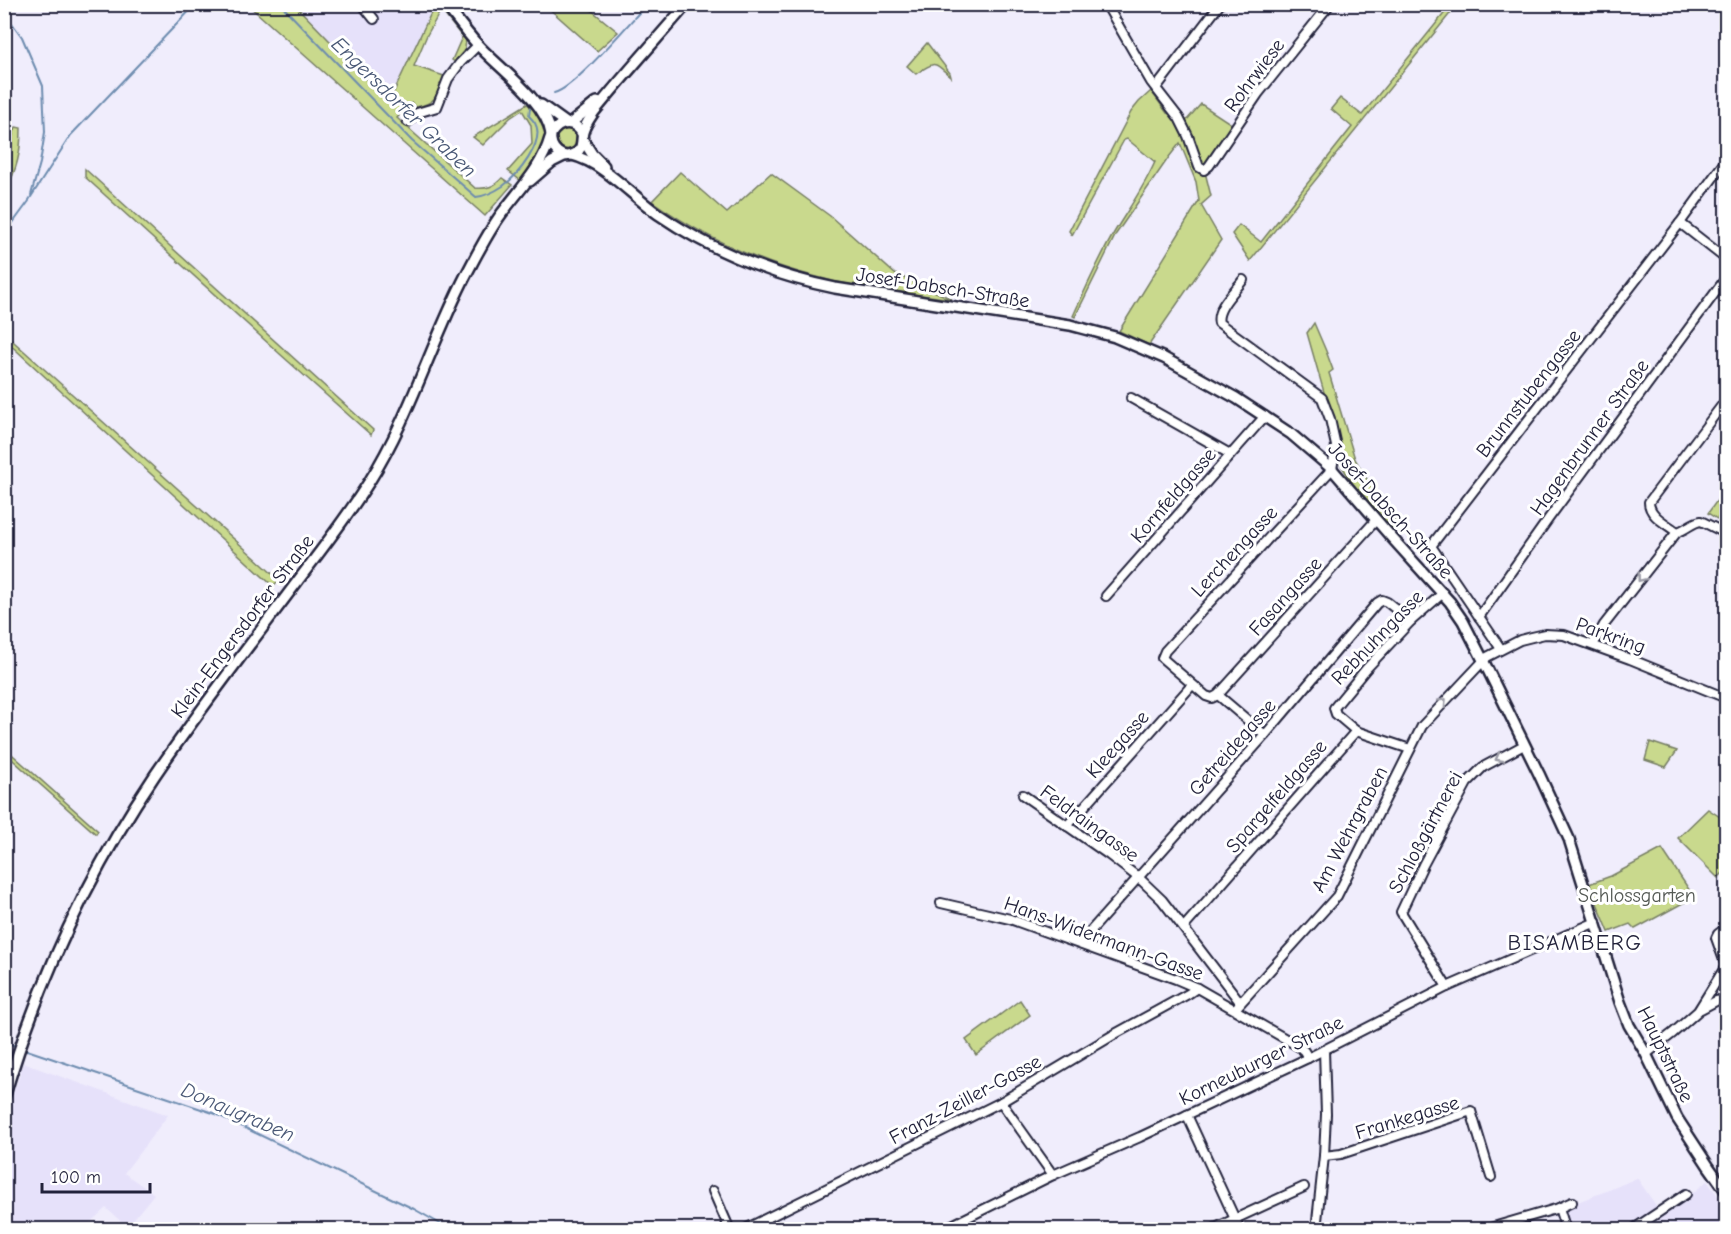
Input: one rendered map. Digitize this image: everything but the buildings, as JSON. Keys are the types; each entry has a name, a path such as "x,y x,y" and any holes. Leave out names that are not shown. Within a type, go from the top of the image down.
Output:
{"main road":[{"path":"445,4 478,45 534,100 577,126 583,137"},
{"path":"534,100 547,121 553,149 568,155 579,149 589,121 613,88 687,4"},
{"path":"551,136 557,126 582,116 613,88"},
{"name":"Klein-Engersdorfer Straße","path":"4,1098 23,1038 68,929 118,834 174,748 376,471 405,414 470,266 494,224 525,185 544,156 551,136"},
{"name":"Josef-Dabsch-Straße","path":"583,137 592,154 617,182"},
{"name":"Josef-Dabsch-Straße","path":"568,155 589,161 649,208 686,232 764,269 835,288 1063,324 1099,332 1137,346 1182,367 1265,416 1305,444 1332,469 1443,593 1463,621 1569,838 1596,922"},
{"name":"Klein-Engersdorfer Straße","path":"525,185 534,180 552,162 568,155"},
{"name":"Hauptstraße","path":"1596,922 1629,1025 1646,1054 1679,1123 1726,1191"}],"street":[{"path":"362,4 374,19"},
{"path":"1106,4 1156,88 1220,4"},
{"name":"Rohrwiese","path":"1156,88 1179,118 1199,167 1204,170 1258,94 1330,4"},
{"path":"408,122 417,113 437,107 448,79 478,45"},
{"name":"Brunnstubengasse","path":"1500,649 1431,546 1726,160"},
{"path":"1680,223 1726,259"},
{"name":"Hagenbrunner Straße","path":"1479,616 1726,278"},
{"path":"1243,280 1221,310 1218,316 1219,323 1322,398 1336,446 1332,469"},
{"path":"1131,398 1230,454"},
{"path":"1677,532 1652,512 1649,502 1726,400"},
{"name":"Kornfeldgasse","path":"1106,596 1265,416"},
{"name":"Lerchengasse","path":"1192,685 1165,662 1162,656 1165,651 1332,469"},
{"name":"Fasangasse","path":"1218,695 1376,520"},
{"path":"1593,645 1604,625 1677,532 1686,530 1701,521 1725,533"},
{"name":"Rebhuhngasse","path":"1356,731 1336,714 1334,708 1366,669 1411,621 1443,593"},
{"name":"Getreidegasse","path":"1083,945 1087,935 1265,735 1379,602 1382,600 1388,602 1411,621"},
{"name":"Parkring","path":"1483,660 1500,649 1526,638 1545,634 1564,635 1726,698"},
{"name":"Am Wehrgraben","path":"1238,1006 1336,896 1426,721 1483,660"},
{"path":"1192,685 1209,698 1218,695 1265,735"},
{"name":"Kleegasse","path":"1067,826 1192,685"},
{"path":"1356,731 1410,749"},
{"name":"Spargelfeldgasse","path":"1184,927 1356,731"},
{"name":"Schloßgärtnerei","path":"1447,987 1401,912 1460,795 1475,773 1524,745"},
{"name":"Feldraingasse","path":"1023,795 1139,878"},
{"path":"1139,878 1162,900 1184,927 1238,1006"},
{"name":"Hans-Widermann-Gasse","path":"941,903 1010,919 1197,988 1238,1006 1301,1048 1308,1058"},
{"name":"Korneuburger Straße","path":"942,1230 1053,1175 1308,1058 1447,987 1596,922"},
{"path":"1698,1011 1726,966 1716,939 1718,934 1726,928"},
{"path":"1720,976 1726,984"},
{"name":"Franz-Zeiller-Gasse","path":"743,1230 1001,1102 1197,988"},
{"path":"1646,1054 1698,1011 1726,998"},
{"path":"1316,1230 1326,1114 1324,1050"},
{"path":"1001,1102 1053,1175"},
{"name":"Frankegasse","path":"1324,1156 1341,1154 1471,1111 1491,1177"},
{"path":"1187,1115 1240,1230"},
{"path":"1211,1230 1304,1187"},
{"path":"713,1191 730,1230"},
{"path":"1632,1230 1686,1194"},
{"path":"1483,1230 1559,1208 1572,1202"},
{"path":"1559,1208 1566,1230"}],"shaded area":[{"path":"435,4 389,102 295,5"},
{"path":"23,1063 168,1115 124,1173 154,1194 127,1227 106,1208 83,1229 5,1229 4,1083 16,1087"},
{"path":"1637,1178 1657,1207 1654,1210 1627,1230 1571,1229 1565,1209"},
{"path":"1707,1181 1726,1207 1726,1225 1719,1229 1638,1230 1694,1192"}],"green space":[{"path":"248,5 295,5 389,102 431,13 425,5 441,5 466,38 465,49 455,62 452,60 462,37 441,10 414,66 444,76 440,88 432,101 416,107 411,103 397,118 475,188 490,187 502,178 512,185 485,216"},
{"path":"545,5 585,5 618,32 597,51"},
{"path":"1451,5 1457,5 1250,261 1232,234 1239,225 1261,242 1352,127 1331,109 1340,98 1362,115"},
{"path":"927,43 951,77 935,65 928,66 916,74 907,66"},
{"path":"1151,91 1167,113 1173,115 1179,111 1186,121 1201,104 1233,125 1205,172 1211,196 1201,205 1221,240 1149,345 1119,331 1199,201 1196,182 1180,143 1116,234 1075,317 1073,316 1104,252 1155,162 1127,139 1124,140 1072,235 1069,231 1131,112"},
{"path":"527,104 541,116 546,134 542,149 534,164 520,180 508,171 532,144 531,125 522,110 510,118 483,145 473,137"},
{"path":"16,127 21,128 19,153 13,176 5,192 5,154"},
{"path":"567,127 576,130 579,139 576,148 567,151 558,148 555,139 558,130"},
{"path":"85,169 373,430 371,435 85,177"},
{"path":"680,172 727,213 771,173 830,216 895,274 952,299 850,285 795,271 752,256 690,226 652,201"},
{"path":"1314,323 1333,370 1329,373 1355,459 1379,500 1399,525 1392,534 1356,489 1340,463 1340,448 1307,333"},
{"path":"5,334 279,580 273,586 5,340"},
{"path":"1726,488 1726,508 1717,519 1708,513"},
{"path":"1650,742 1677,751 1666,767 1645,760"},
{"path":"5,748 98,831 96,834 5,753"},
{"path":"1708,809 1726,821 1726,870 1718,878 1678,838"},
{"name":"Schlossgarten","path":"1662,849 1694,897 1635,929 1630,924 1609,932 1589,884 1611,876"},
{"path":"1020,1000 1030,1015 976,1055 966,1040"}],"waterway":[{"name":"Engersdorfer Graben","path":"29,200 71,135 196,4"},
{"name":"Engersdorfer Graben","path":"278,4 412,141 476,197 503,186 528,158 537,139 535,123 529,116 530,108"},
{"name":"Engersdorfer Graben","path":"554,93 563,89 588,68 647,4"},
{"name":"Donaugraben","path":"4,12 22,37 43,86 45,132 40,163 31,195"},
{"name":"Donaugraben","path":"4,235 29,201"},
{"name":"Donaugraben","path":"4,1042 19,1047"},
{"name":"Donaugraben","path":"24,1049 216,1114 414,1209 451,1230"}],"district":[{"name":"BISAMBERG","path":"1575,942"}]}
